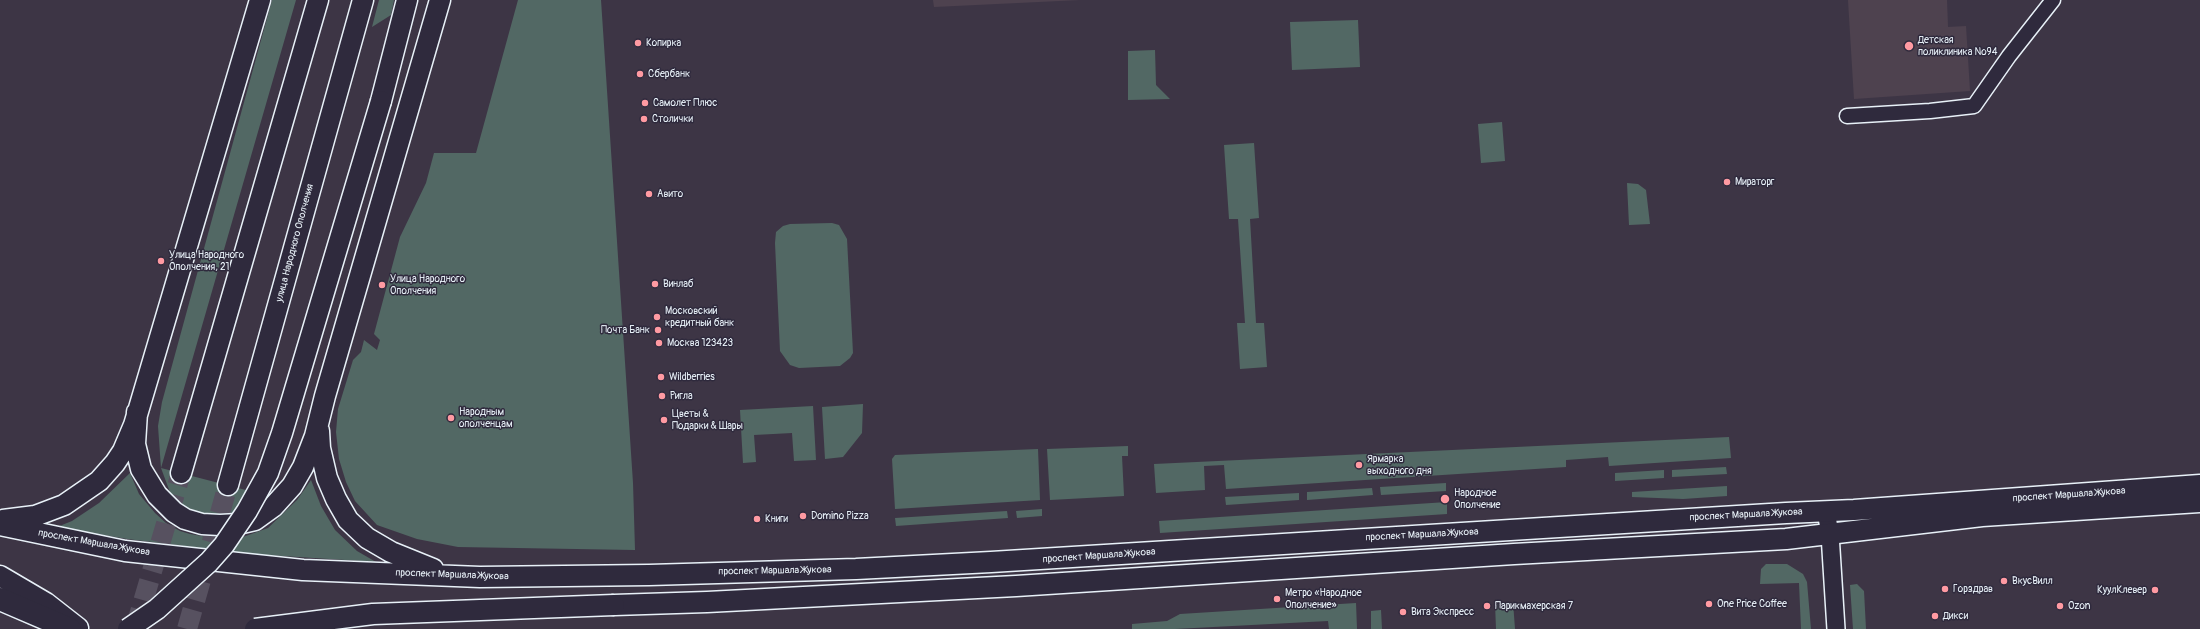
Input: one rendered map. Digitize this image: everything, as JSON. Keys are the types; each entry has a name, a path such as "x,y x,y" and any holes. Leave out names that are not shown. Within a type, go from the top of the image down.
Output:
{"main road":[{"path":"0,520 17,520 50,512 64,505 89,489 116,463 129,438 260,0"},
{"path":"181,473 318,0"},
{"name":"улица Народного Ополчения","path":"228,485 363,0"},
{"path":"128,629 157,608 209,562 224,545 247,511 268,473 282,433 381,101 407,0"},
{"path":"138,412 135,435 137,454 141,469 150,486 164,504 186,519 202,524 238,524 258,519 283,497 303,467 319,420 440,0"},
{"path":"319,420 320,448 327,478 341,509 356,529 379,545 412,562 437,570 480,577"},
{"name":"проспект Маршала Жукова","path":"0,525 125,551 246,565 304,570 480,577 856,569 1826,511 2200,485"},
{"name":"проспект Маршала Жукова","path":"255,629 373,614 707,602 1055,584 1514,554 1786,539 1982,516 2200,502"},
{"path":"0,576 46,603 80,629"},
{"path":"0,599 70,629"}],"street":[{"path":"1847,116 1930,111 1974,106 2009,56 2053,0"},
{"path":"1826,511 1830,534 1836,629"}],"shaded area":[{"path":"933,0 1080,0 934,7"},
{"name":"Детская поликлиника №94","path":"1848,0 1947,0 1948,27 1966,26 1970,91 1854,99"}],"green space":[{"path":"272,0 296,0 161,468 158,426 162,402"},
{"path":"379,0 394,0 391,15 372,27"},
{"path":"518,0 601,0 633,483 635,550 458,547 417,539 377,525 355,501 346,482 339,459 336,432 338,409 353,360 361,352 364,340 377,350 380,340 374,334 400,237 426,183 434,153 476,153"},
{"path":"1358,20 1360,67 1292,70 1290,22"},
{"path":"1155,50 1156,85 1170,99 1128,100 1128,51"},
{"path":"1502,122 1505,161 1481,163 1478,124"},
{"path":"1254,143 1259,218 1250,219 1256,323 1264,323 1267,367 1240,369 1237,323 1245,323 1238,219 1229,219 1224,145"},
{"path":"1627,183 1638,184 1646,190 1650,224 1629,225"},
{"path":"832,223 839,225 847,239 853,353 850,358 840,366 799,368 790,365 780,351 775,243 776,232 783,226 790,224"},
{"path":"863,404 862,433 843,457 825,459 822,407"},
{"path":"813,406 816,460 794,461 792,433 754,435 756,462 743,463 740,410"},
{"path":"1729,437 1731,458 1609,466 1608,457 1566,460 1566,467 1226,489 1224,465 1204,466 1205,490 1156,493 1154,464"},
{"path":"1128,446 1128,456 1122,456 1124,496 1050,500 1047,449"},
{"path":"1038,449 1040,500 895,509 892,459 895,455"},
{"path":"1726,467 1727,474 1672,477 1672,470"},
{"path":"161,468 265,495 232,519 187,512 171,495"},
{"path":"1664,470 1664,478 1615,481 1615,473"},
{"path":"130,473 139,494 155,513 166,523 180,531 219,539 240,538 268,528 297,500 311,480 321,506 335,530 357,551 376,562 251,554 127,539 57,527 72,521 99,503"},
{"path":"1446,483 1446,491 1381,495 1380,487"},
{"path":"1727,486 1727,496 1683,499 1632,497 1632,492"},
{"path":"1372,488 1373,495 1307,500 1307,492"},
{"path":"1299,493 1299,500 1226,505 1225,497"},
{"path":"1447,502 1447,514 1160,533 1159,521"},
{"path":"1042,509 1042,516 1017,518 1016,511"},
{"path":"1007,511 1008,518 896,526 895,518"},
{"path":"1766,564 1787,564 1803,574 1807,582 1811,629 1801,629 1799,583 1760,584 1761,569"},
{"path":"1857,584 1864,591 1866,629 1853,629 1850,585"},
{"path":"1513,602 1515,629 1496,629 1495,603"},
{"path":"1356,603 1357,629 1329,629 1328,621 1175,629 1132,629 1132,624 1167,621 1180,614"},
{"path":"1381,610 1382,629 1371,629 1371,611"}],"tunnel":[{"path":"135,629 181,473"},
{"path":"187,629 228,485"}],"place":[{"name":"Копирка","path":"638,43"},
{"name":"Детская поликлиника №94","path":"1909,46"},
{"name":"Сбербанк","path":"640,74"},
{"name":"Самолет Плюс","path":"645,103"},
{"name":"Столички","path":"644,119"},
{"name":"Мираторг","path":"1727,182"},
{"name":"Авито","path":"649,194"},
{"name":"Улица Народного Ополчения, 21","path":"161,261"},
{"name":"Винлаб","path":"655,284"},
{"name":"Улица Народного Ополчения","path":"382,285"},
{"name":"Московский кредитный банк","path":"657,317"},
{"name":"Почта Банк","path":"658,330"},
{"name":"Москва 123423","path":"659,343"},
{"name":"Wildberries","path":"661,377"},
{"name":"Ригла","path":"662,396"},
{"name":"Народным ополченцам","path":"451,418"},
{"name":"Цветы & Подарки & Шары","path":"664,420"},
{"name":"Ярмарка выходного дня","path":"1359,465"},
{"name":"Народное Ополчение","path":"1445,499"},
{"name":"Domino Pizza","path":"803,516"},
{"name":"Книги","path":"757,519"},
{"name":"ВкусВилл","path":"2004,581"},
{"name":"Горздрав","path":"1945,589"},
{"name":"КуулКлевер","path":"2155,590"},
{"name":"Метро «Народное Ополчение»","path":"1277,599"},
{"name":"One Price Coffee","path":"1709,604"},
{"name":"Парикмахерская 7","path":"1487,606"},
{"name":"Ozon","path":"2060,606"},
{"name":"Вита Экспресс","path":"1403,612"},
{"name":"Дикси","path":"1935,616"}]}
